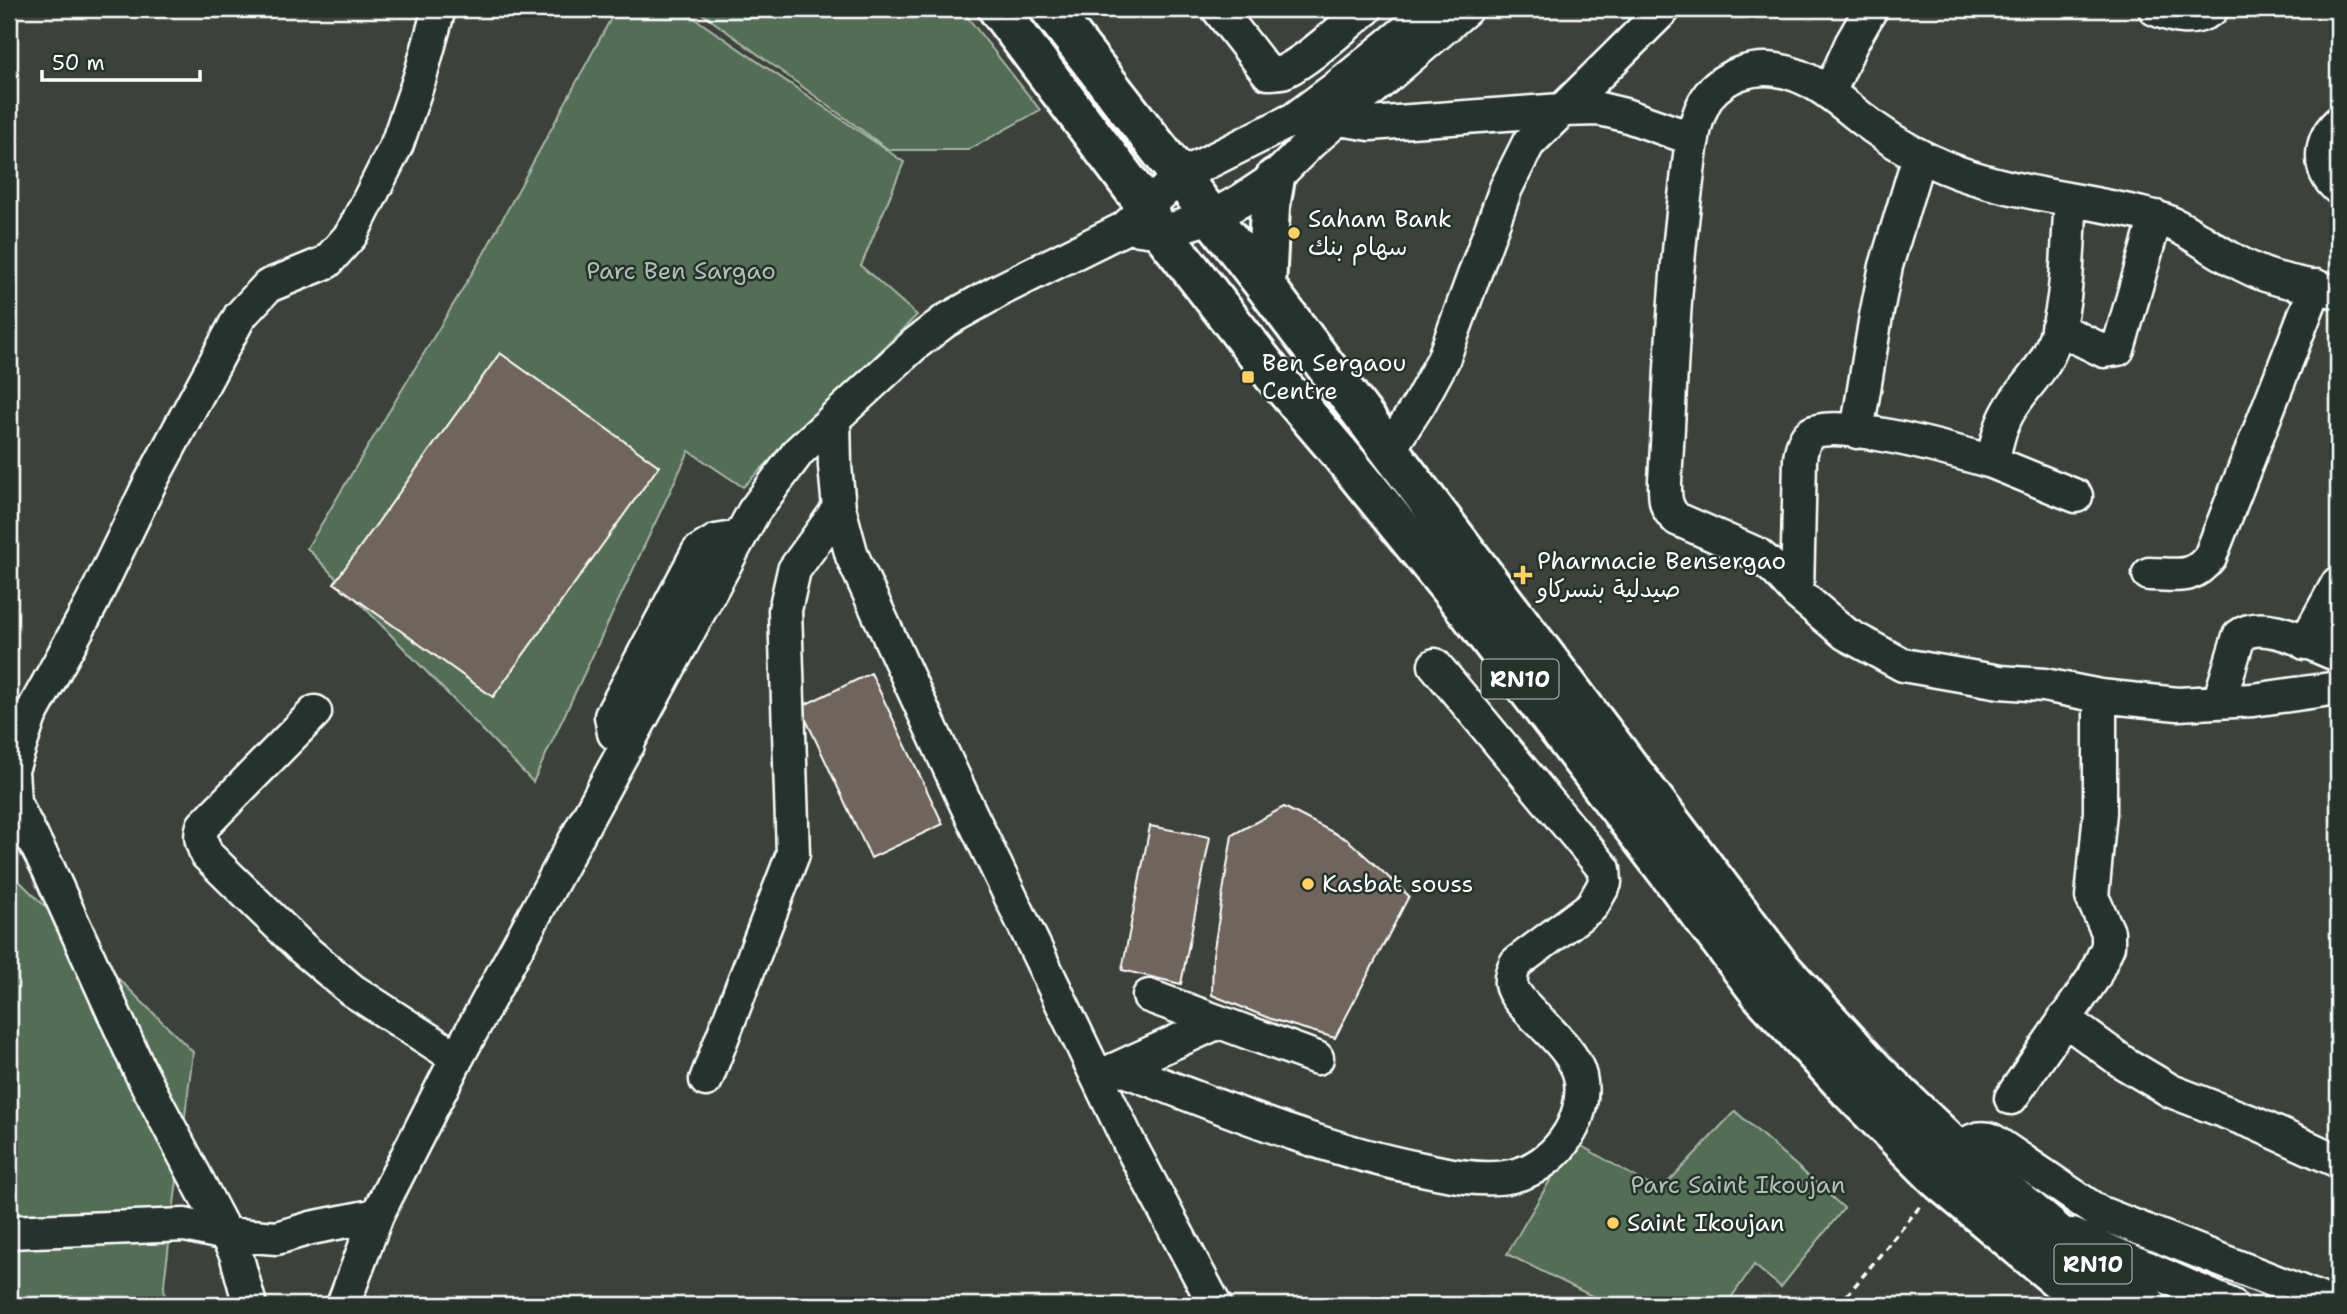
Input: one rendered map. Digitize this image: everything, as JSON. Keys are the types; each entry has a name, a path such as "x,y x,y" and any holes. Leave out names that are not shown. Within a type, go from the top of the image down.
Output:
{"main road":[{"name":"RN10","path":"998,9 1144,222 1339,451 1468,610 1760,993 1850,1091 1949,1166 2041,1221 2147,1305"},
{"name":"RN10","path":"1050,9 1266,287 1781,968 1877,1072 1949,1166 2089,1305"},
{"path":"1266,287 1269,221 1275,178"}],"street":[{"path":"250,1305 240,1264 140,1072 48,868 13,802 12,770 30,716 92,603 150,483 240,316 268,286 327,262 351,235 397,144 439,9"},
{"path":"1218,9 1268,72 1276,73 1284,71 1310,53 1366,9"},
{"path":"1144,222 1180,176 1294,119 1432,9"},
{"path":"342,1305 377,1215 457,1058 754,511 786,466 915,344 946,321 1002,289 1144,222 1211,217 1275,178 1311,142 1465,9"},
{"path":"1389,450 1443,360 1506,188 1528,144 1664,9"},
{"path":"1830,91 1851,44 1871,9"},
{"path":"2155,9 2174,17 2190,18 2212,9"},
{"path":"2149,574 2191,575 2202,568 2210,557 2327,289 2273,278 2230,258 2156,217 1978,180 1919,156 1874,127 1830,91 1792,73 1755,68 1738,73 1711,93 1702,107 1693,139 1675,299 1665,481 1666,505 1670,513 1687,526 1757,554 1797,593 1846,634 1903,665 2000,682 2045,685 2100,695 2178,704 2253,700 2338,688"},
{"path":"1340,118 1370,124 1600,109 1693,139"},
{"path":"2338,123 2326,140 2323,151 2327,174 2338,188"},
{"path":"1857,432 1886,266 1919,156"},
{"path":"1992,462 2004,421 2040,371 2051,348 2057,328 2065,272 2071,201"},
{"path":"2057,328 2104,351 2118,349 2156,217"},
{"path":"834,418 839,508 858,569 966,804 1108,1073 1129,1143 1215,1305"},
{"path":"1797,593 1800,459 1802,445 1810,434 1825,430 1909,439 1992,462 2076,496"},
{"path":"706,1080 793,854 785,610 793,570 839,508"},
{"path":"2305,643 2338,583"},
{"path":"2219,702 2239,636 2246,631 2271,630 2338,655"},
{"path":"1108,1073 1357,1155 1451,1175 1512,1176 1538,1166 1558,1150 1574,1128 1581,1097 1580,1076 1568,1051 1516,996 1511,984 1513,971 1516,963 1592,906 1605,883 1604,869 1435,665"},
{"path":"2011,1098 2094,977 2108,946 2108,932 2092,897 2100,812 2100,695"},
{"path":"315,712 203,826 200,834 202,844 207,855 302,948 352,990 457,1058"},
{"path":"1149,996 1317,1058"},
{"path":"2064,1019 2124,1063 2171,1091 2254,1123 2338,1161"},
{"path":"1108,1073 1219,1022"},
{"path":"1949,1166 1973,1140 1993,1140 2098,1212 2335,1305"},
{"path":"9,1232 186,1226 225,1234 277,1238 311,1228 377,1215"},
{"path":"2041,1221 2231,1305"}],"path":[{"path":"1839,1305 1949,1166"}],"green space":[{"name":"Parc Ben Sargao","path":"616,9 681,9 904,162 861,266 917,315 743,487 689,451 533,782 307,548 483,255"},
{"path":"696,9 961,9 1040,110 968,150 889,150"},
{"path":"9,871 193,1052 164,1284 165,1305 9,1305"},
{"name":"Parc Saint Ikoujan","path":"1735,1111 1844,1208 1781,1287 1754,1265 1726,1305 1610,1305 1507,1254 1573,1141 1660,1191"}],"building":[{"path":"500,353 659,466 493,697 334,583"},
{"path":"871,673 943,824 871,858 800,707"},
{"path":"1284,807 1348,840 1409,896 1335,1038 1271,1019 1212,995 1213,955 1232,835"},
{"path":"1150,826 1210,837 1181,984 1122,970"}],"place":[{"name":"Saham Bank سهام بنك","path":"1294,233"},
{"name":"Ben Sergaou Centre","path":"1248,377"},
{"name":"Pharmacie Bensergao صيدلية بنسركاو","path":"1523,575"},
{"name":"Kasbat souss","path":"1308,884"},
{"name":"Saint Ikoujan","path":"1613,1223"}]}
